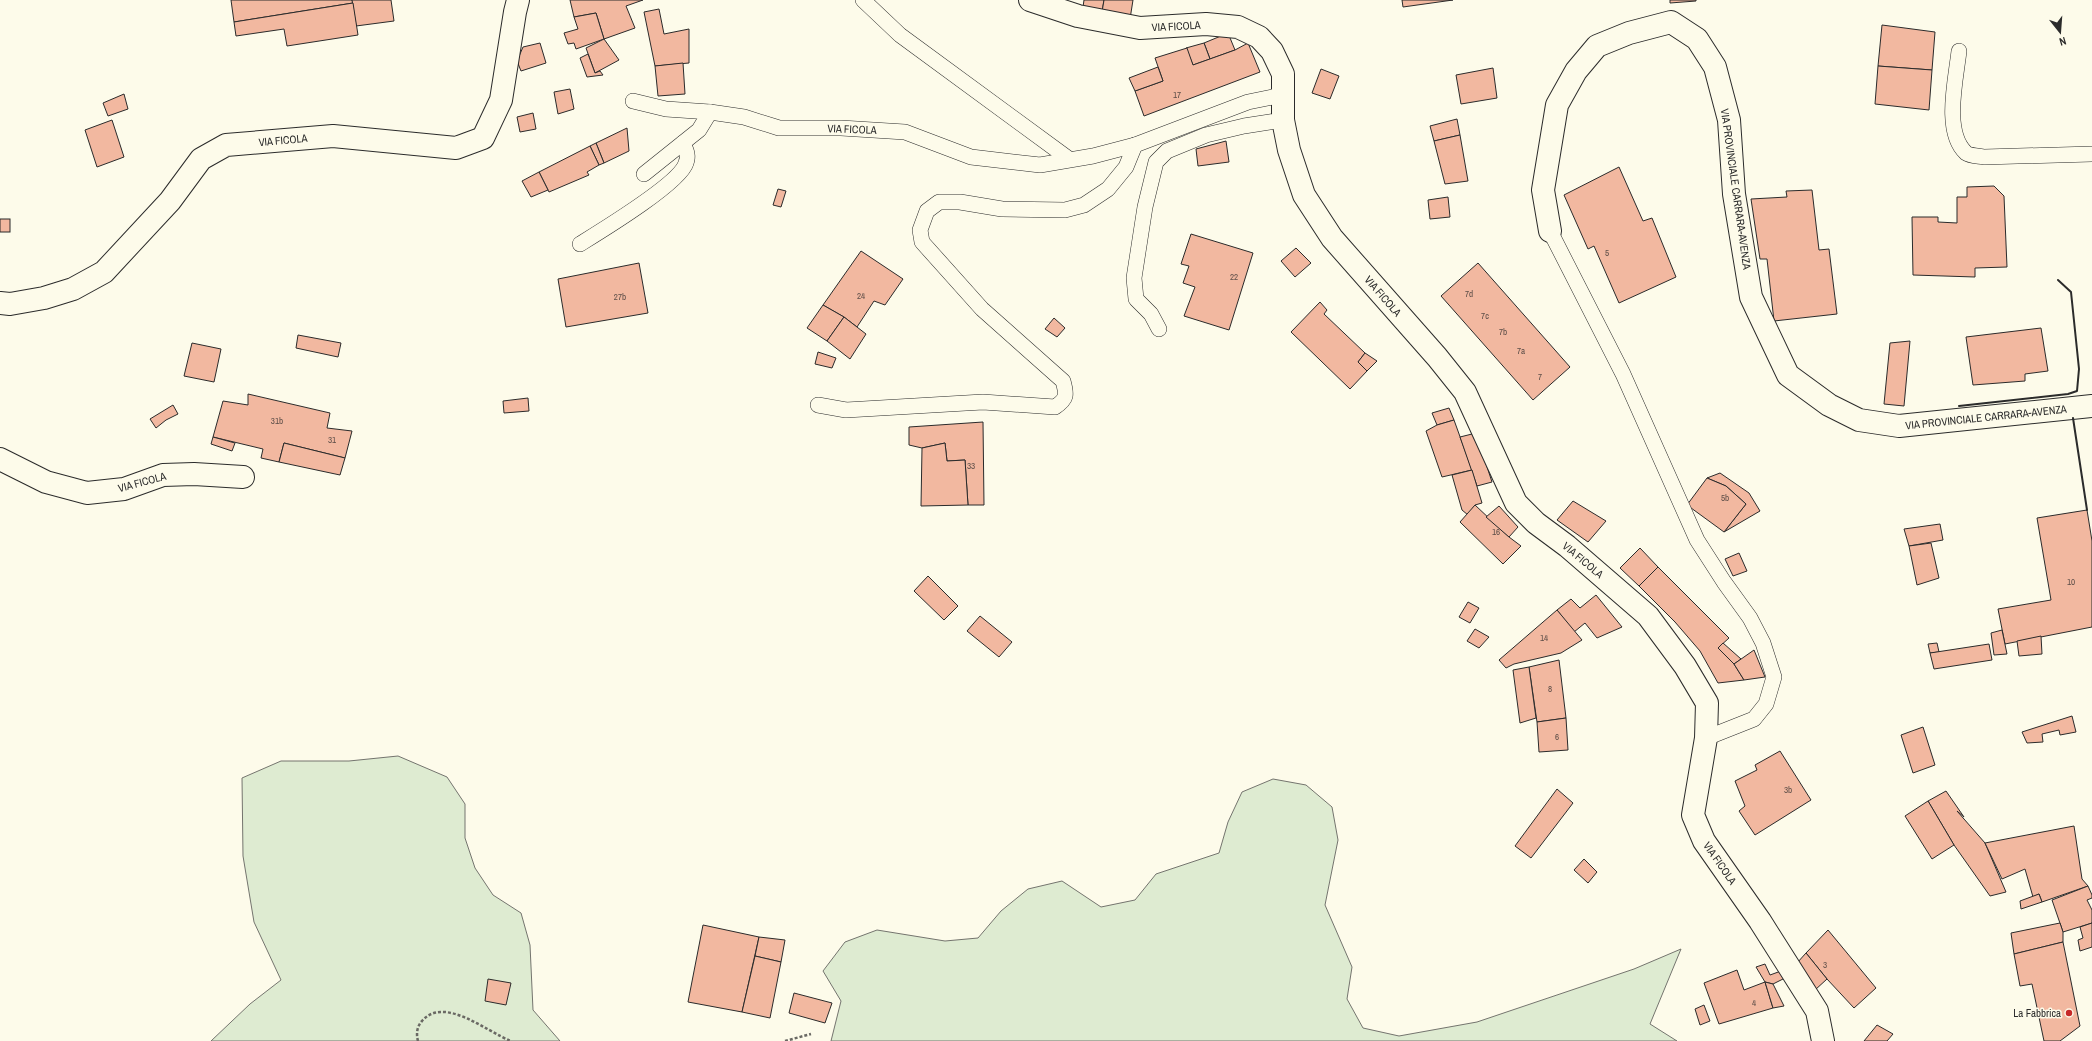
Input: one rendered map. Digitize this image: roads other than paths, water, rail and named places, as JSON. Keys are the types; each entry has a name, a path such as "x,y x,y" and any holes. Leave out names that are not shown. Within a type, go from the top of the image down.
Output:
{"street":[{"name":"VIA FICOLA","path":"0,303 10,304 44,298 73,289 104,272 170,201 201,159 226,145 333,136 456,148 483,138 502,100 518,0"},
{"name":"VIA FICOLA","path":"1030,0 1078,16 1140,28 1206,24 1238,27 1259,37 1272,51 1283,74 1283,120 1289,150 1304,195 1332,238 1437,357 1465,392 1516,503 1536,523 1567,546 1648,616 1685,666 1707,704 1706,738 1693,815 1704,841 1760,920 1817,1011 1823,1041"},
{"name":"VIA PROVINCIALE CARRARA-AVENZA","path":"1550,231 1543,190 1557,106 1576,72 1597,46 1629,33 1671,22 1697,39 1715,67 1729,120 1734,194 1751,297 1788,375 1829,405 1859,420 1899,426 2092,406"},
{"name":"VIA FICOLA","path":"0,459 46,482 87,493 124,489 162,475 194,474 243,477"}],"lane":[{"path":"863,0 900,35 1069,160"},
{"path":"1959,51 1952,114 1956,141 1968,154 1984,157 2092,154"},
{"name":"VIA FICOLA","path":"633,101 666,109 710,112 744,117 779,128 841,128 905,132 972,157 1040,165 1135,145 1248,102 1282,95"},
{"path":"644,174 699,130 710,112"},
{"path":"1159,329 1151,314 1136,298 1134,278 1145,207 1156,162 1167,150 1206,135 1244,126 1283,120"},
{"path":"580,244 630,212 676,178 686,164 688,153 683,143"},
{"path":"818,405 846,410 982,402 1055,407 1065,401 1067,394 1063,381 982,309 922,242 920,230 928,211 939,202 960,202 1002,209 1065,210 1084,205 1108,189 1126,167 1135,145"},
{"path":"1550,231 1622,374 1697,540 1724,582 1750,618 1763,643 1772,670 1774,677 1766,704 1754,719 1706,738"}],"place":[{"name":"La Fabbrica","path":"2069,1013"}]}
